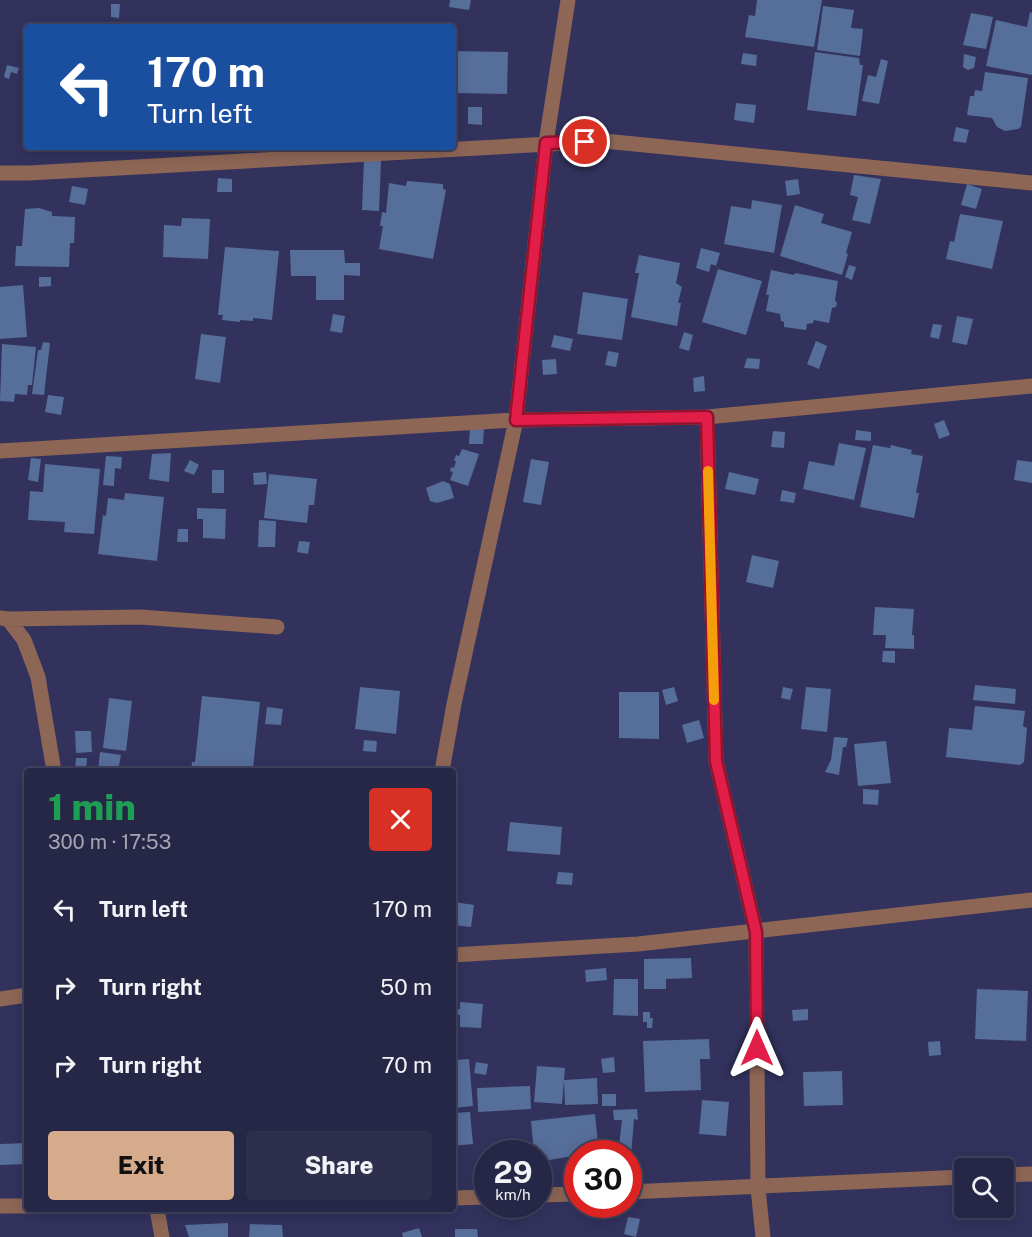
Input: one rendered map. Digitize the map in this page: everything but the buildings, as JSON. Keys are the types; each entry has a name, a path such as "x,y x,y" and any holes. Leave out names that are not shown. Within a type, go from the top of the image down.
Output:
{"street":[{"path":"443,768 454,704 516,420 546,143 568,0"},
{"path":"456,148 604,141 1032,183"},
{"path":"0,172 29,173 425,150"},
{"path":"0,451 516,420 707,417 1032,386"},
{"path":"707,417 716,761 756,932 758,1188 763,1237"},
{"path":"4,619 140,617 277,627"},
{"path":"4,619 24,640 38,677 53,768"},
{"path":"456,955 638,944 1032,900"},
{"path":"0,999 24,995"},
{"path":"1014,1175 1032,1174"},
{"path":"642,1192 954,1178"},
{"path":"456,1198 474,1197"},
{"path":"0,1206 24,1206"},
{"path":"158,1212 162,1237"}],"slow traffic":[{"path":"708,471 714,700"}],"route":[{"path":"585,142 546,143 516,420 707,417 716,761 756,932 757,1048"}]}
